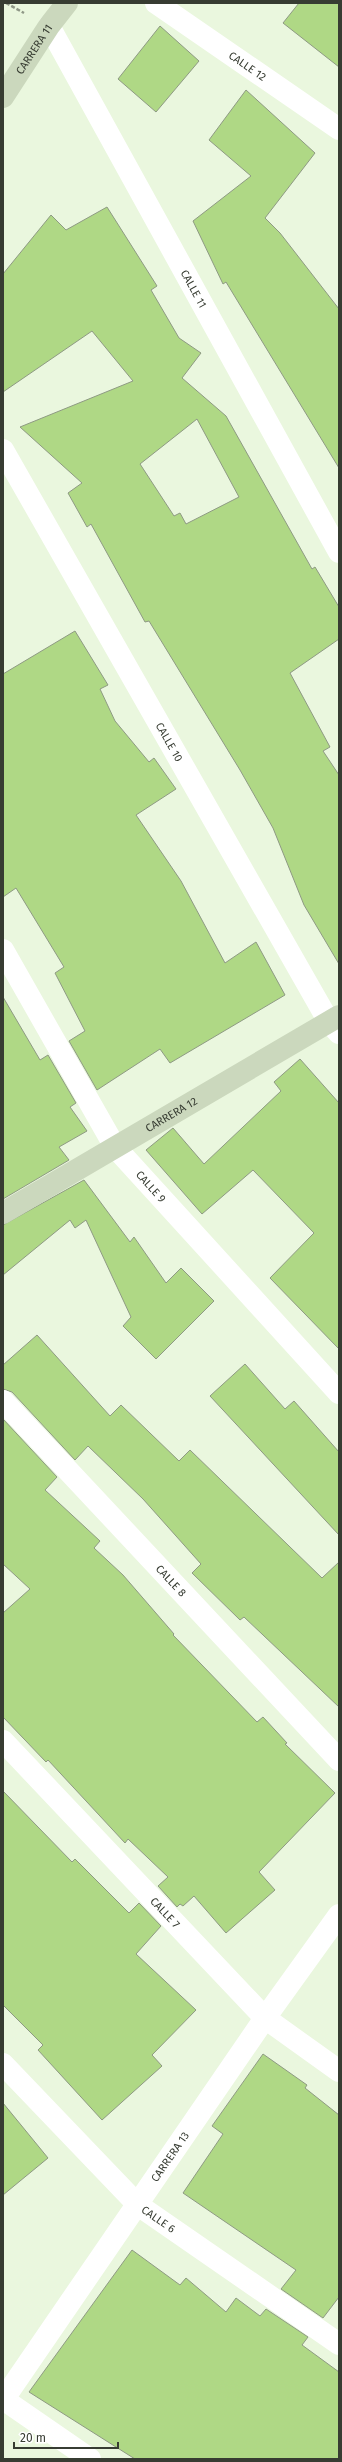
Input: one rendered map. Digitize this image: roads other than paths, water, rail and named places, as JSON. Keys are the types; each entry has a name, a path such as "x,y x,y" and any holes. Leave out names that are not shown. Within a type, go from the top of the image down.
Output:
{"street":[{"name":"CARRERA 11","path":"3,97 49,26 67,3"},
{"name":"CALLE 12","path":"156,3 339,129"},
{"name":"CALLE 11","path":"49,26 339,552"},
{"name":"CALLE 10","path":"3,450 336,1023"},
{"name":"CALLE 9","path":"3,950 115,1147 339,1393"},
{"name":"CARRERA 12","path":"3,1213 115,1147 336,1023"},
{"name":"CALLE 8","path":"3,1401 339,1760"},
{"name":"CALLE 7","path":"3,1741 265,2018 339,2071"},
{"name":"CARRERA 13","path":"3,2399 138,2205 265,2018 339,1915"},
{"name":"CALLE 6","path":"3,2064 138,2205 339,2344"},
{"path":"3,2399 90,2459"}]}
